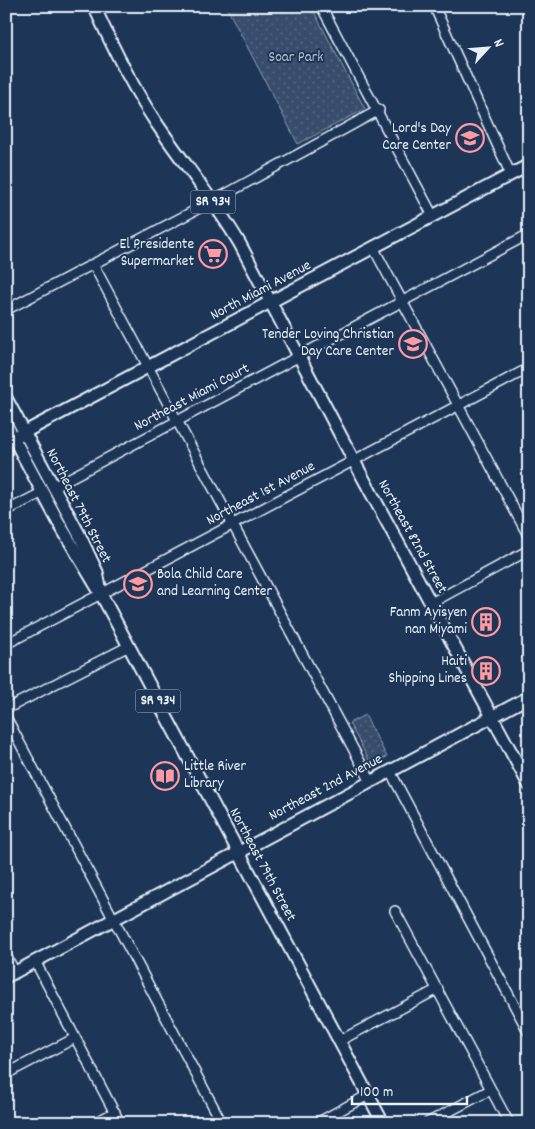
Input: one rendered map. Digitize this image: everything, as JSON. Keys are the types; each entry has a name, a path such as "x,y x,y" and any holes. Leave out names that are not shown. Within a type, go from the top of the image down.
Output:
{"main road":[{"name":"SR 934","path":"94,6 113,48 146,108 213,201 240,244 271,302"},
{"name":"North Miami Avenue","path":"15,438 529,165"},
{"name":"Northeast 82nd Street","path":"271,302 354,461 529,785"},
{"path":"6,398 15,438"},
{"path":"6,424 15,438"},
{"name":"Northeast 79th Street","path":"15,438 97,572 102,594 383,1123"},
{"name":"Northeast 2nd Avenue","path":"10,975 238,851 529,697"}],"street":[{"path":"322,6 379,110 433,216"},
{"path":"434,6 511,175"},
{"path":"6,310 213,201 379,110"},
{"name":"Northeast Miami Court","path":"6,511 529,234"},
{"path":"373,247 529,536"},
{"path":"93,264 176,422 371,782"},
{"name":"Northeast 1st Avenue","path":"6,644 529,368"},
{"path":"431,603 529,550"},
{"path":"6,709 129,646"},
{"path":"6,717 222,1123"},
{"path":"390,771 529,1033"},
{"path":"396,910 509,1123"},
{"path":"6,956 10,975"},
{"path":"35,961 120,1123"},
{"path":"339,1040 438,989"},
{"path":"6,1074 75,1038"},
{"path":"427,1123 440,1120 490,1090"},
{"path":"317,1123 368,1095"},
{"path":"95,1123 115,1112"}],"green space":[{"name":"Soar Park","path":"226,6 311,6 365,109 298,144"},
{"path":"365,715 387,757 377,761 369,760 349,723"}],"place":[{"name":"Lord's Day Care Center","path":"470,138"},
{"name":"El Presidente Supermarket","path":"213,254"},
{"name":"Tender Loving Christian Day Care Center","path":"413,344"},
{"name":"Bola Child Care and Learning Center","path":"138,584"},
{"name":"Fanm Ayisyen nan Miyami","path":"486,622"},
{"name":"Haiti Shipping Lines","path":"486,671"},
{"name":"Little River Library","path":"165,776"}]}
